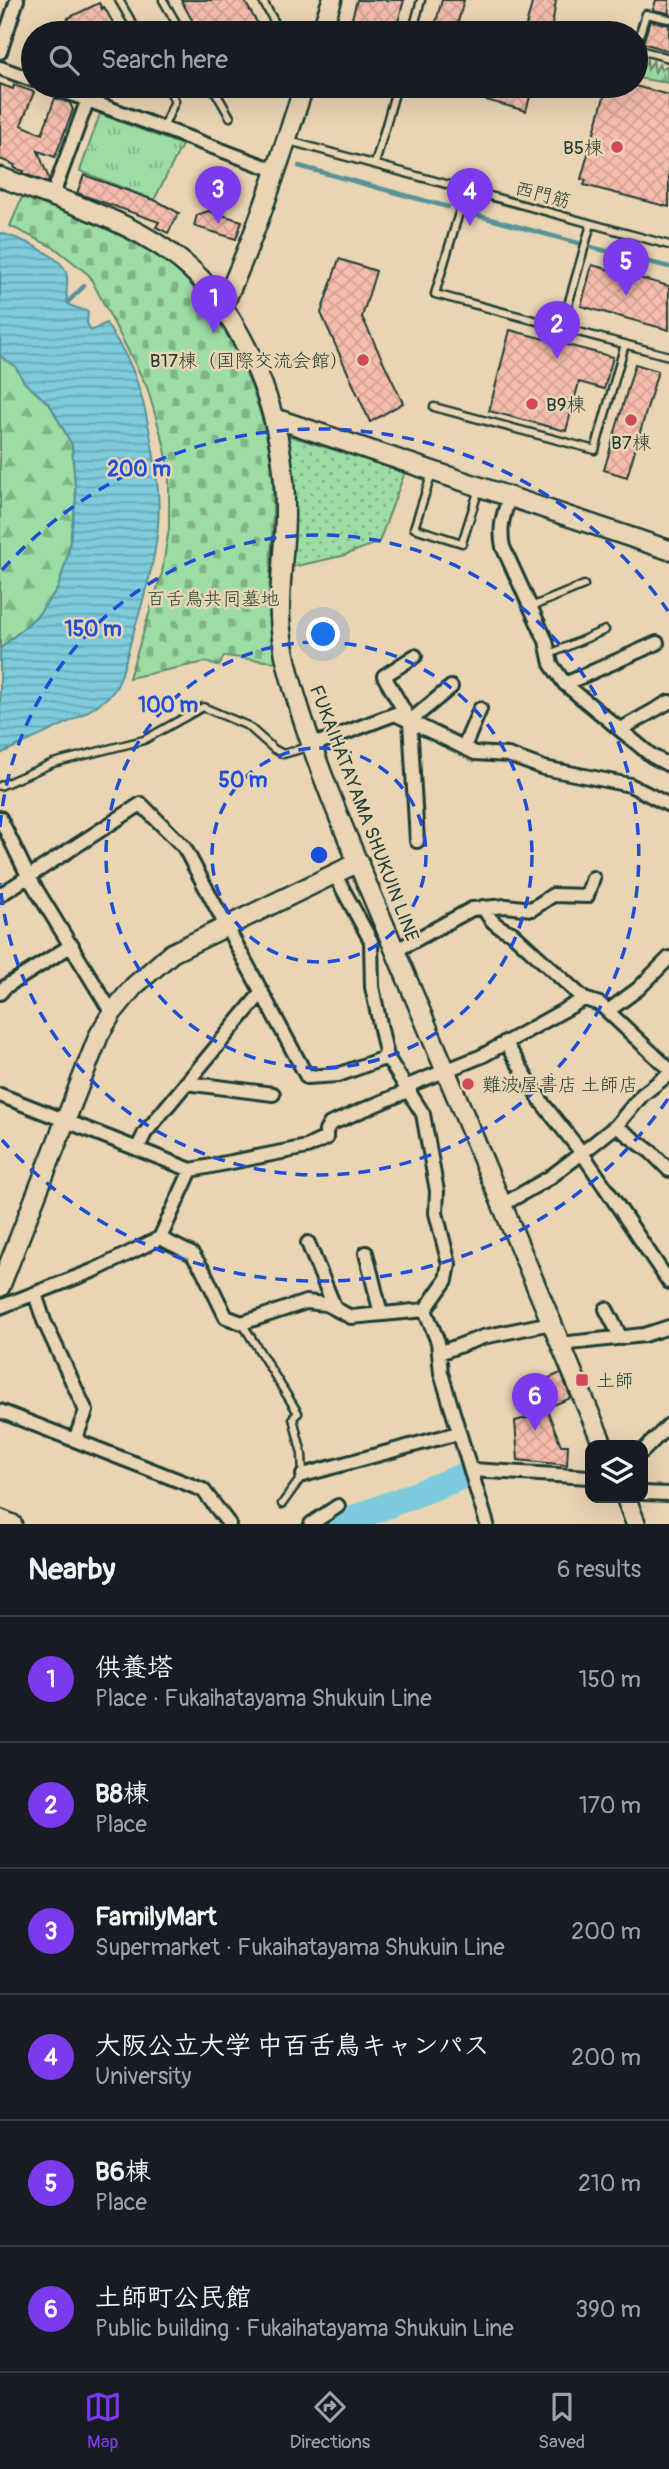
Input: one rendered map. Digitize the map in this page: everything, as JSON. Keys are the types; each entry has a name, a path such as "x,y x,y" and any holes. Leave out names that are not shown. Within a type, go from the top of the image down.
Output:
{"main road":[{"path":"325,21 332,0"},
{"path":"223,306 277,170 300,98"},
{"name":"FUKAIHATAYAMA SHUKUIN LINE","path":"0,177 138,232 169,250 195,271 223,306 256,363 274,418 283,477 285,510 280,618 284,652 296,698 359,862 601,1440"},
{"path":"274,418 669,550"},
{"path":"0,1287 99,1035 112,1013 134,986 172,953 359,862"},
{"path":"628,1503 636,1524"},
{"path":"0,1519 12,1524"}],"street":[{"path":"0,52 17,0"},
{"path":"0,68 21,76"},
{"path":"85,98 277,170"},
{"path":"52,197 88,99"},
{"path":"509,498 499,532 503,547 550,653 551,664 565,684 652,756 669,765"},
{"path":"565,684 657,643"},
{"path":"415,656 384,676 410,721 417,841"},
{"path":"410,721 451,687"},
{"path":"621,729 669,702"},
{"path":"464,747 480,709"},
{"path":"313,745 396,714 475,753 508,755 544,768 630,785 669,805"},
{"path":"0,895 142,804 184,847 307,1077 338,1075 387,1057"},
{"path":"0,818 28,876 112,1013"},
{"path":"160,1238 192,1254 226,1317 242,1323 306,1302 334,1306 351,1317 425,1310 446,1280 449,1264 436,1213 437,1191 423,1114 387,1057 372,987 371,941 335,875"},
{"path":"396,951 458,916 483,907 532,909 553,895 587,896 593,878"},
{"path":"483,907 490,920 512,933 584,999 600,1004 669,1071 642,1095 616,1126 549,1178 502,1205"},
{"path":"0,993 5,987 72,946"},
{"path":"608,1011 638,989 669,958"},
{"path":"137,1149 145,1133 262,992"},
{"path":"0,1095 191,1170 307,1147 326,1138 330,1124 482,1056 584,999"},
{"path":"505,1042 543,1104 582,1153 669,1282"},
{"path":"186,1083 273,1094"},
{"path":"616,1126 651,1152 668,1170"},
{"path":"0,1307 95,1270 160,1238 191,1170"},
{"path":"308,1244 334,1306"},
{"path":"366,1253 381,1314"},
{"path":"34,1294 86,1411 75,1440"},
{"path":"606,1308 621,1338"},
{"path":"425,1310 438,1342 441,1373 487,1524"},
{"path":"439,1353 484,1337 551,1323"},
{"path":"560,1344 643,1335 669,1327"},
{"path":"0,1411 203,1490 229,1524"},
{"path":"648,1446 669,1425"},
{"path":"303,1475 458,1433"},
{"path":"472,1470 585,1478"},
{"path":"648,1493 669,1494"},
{"path":"312,1524 338,1506"}],"lane":[{"path":"119,0 131,21"},
{"path":"163,0 175,21"},
{"path":"262,0 274,21"},
{"path":"268,11 272,0"},
{"path":"415,21 421,0"},
{"path":"644,21 646,14 669,19"},
{"path":"648,52 669,58"},
{"path":"163,128 175,101 173,98"},
{"path":"219,98 230,117"},
{"path":"375,164 394,98"},
{"name":"西門筋","path":"287,140 669,245"},
{"path":"466,189 435,294 669,356"},
{"path":"562,326 591,223"},
{"path":"434,407 595,450 625,344"},
{"path":"432,472 414,528 462,543 480,488"},
{"path":"531,607 584,585"},
{"path":"550,653 605,630"},
{"path":"0,786 53,764 144,740 203,707 248,726 274,749 284,754 313,745"},
{"path":"242,1323 298,1413 293,1418 302,1454 303,1475 282,1504"}],"green space":[{"path":"653,61 655,72 659,64 661,70 666,66 669,83 648,80 648,69"},
{"path":"100,114 182,145 154,200 80,171"},
{"name":"百舌鳥共同墓地","path":"22,197 136,241 163,259 188,282 230,340 258,406 272,471 269,610 275,662 224,656 219,666 205,662 129,678 162,573 169,528 169,473 165,448 147,387 89,275 55,248 10,226"},
{"path":"0,356 16,366 24,382 50,405 72,445 76,499 68,555 58,588 38,615 0,649"},
{"path":"290,436 405,472 379,542 342,556 292,567 293,513 285,440"}],"water":[{"path":"0,233 17,238 56,259 66,272 69,305 88,312 87,323 91,331 106,323 122,348 144,408 153,449 159,509 157,539 148,580 118,685 107,698 79,716 0,754 0,649 38,615 58,588 68,555 76,499 72,445 50,405 24,382 15,366 0,356"}],"building":[{"path":"181,0 244,0 256,21 192,21"},
{"path":"357,0 404,0 398,21 351,21"},
{"path":"442,0 464,0 458,21 436,21"},
{"path":"533,0 556,0 553,21 527,21"},
{"path":"656,0 669,0 669,13 653,10"},
{"path":"99,3 112,21 66,21"},
{"path":"650,21 669,25 669,51 648,45"},
{"path":"0,84 13,89 14,85 21,87 21,98 32,98 21,125 42,134 55,98 70,103 73,110 55,157 38,151 49,179 48,183 23,173 24,171 14,168 15,165 0,159"},
{"name":"B5棟","path":"648,89 669,95 669,207 584,185 586,180 581,179 604,98 648,98"},
{"path":"479,98 530,98 526,111"},
{"path":"84,175 159,202 179,213 168,233 156,227 159,222 77,193"},
{"path":"208,211 242,221 236,239 194,226 197,215"},
{"name":"B17棟（国際交流会館）","path":"339,259 376,271 362,317 403,403 370,422 321,313"},
{"path":"592,265 669,286 669,330 581,306"},
{"path":"510,330 613,357 604,389 579,382 566,431 489,411"},
{"name":"B7棟","path":"635,364 658,371 627,477 604,470"},
{"path":"561,1373 571,1398 546,1408 536,1383"},
{"path":"548,1412 561,1445 568,1445 567,1465 518,1460 515,1421"}],"waterway":[{"path":"299,166 448,207"},
{"path":"461,211 578,243"},
{"path":"591,247 669,267"},
{"path":"68,302 84,286"},
{"path":"339,1524 466,1475"}],"place":[{"name":"B5棟","path":"617,147"},
{"name":"FamilyMart","path":"218,224"},
{"name":"大阪公立大学 中百舌鳥キャンパス","path":"470,226"},
{"name":"B6棟","path":"626,296"},
{"name":"供養塔","path":"214,333"},
{"name":"B8棟","path":"557,359"},
{"name":"B17棟（国際交流会館）","path":"363,360"},
{"name":"B9棟","path":"532,404"},
{"name":"B7棟","path":"631,420"},
{"name":"難波屋書店 土師店","path":"468,1084"},
{"name":"土師","path":"582,1380"},
{"name":"土師町公民館","path":"535,1431"}]}
